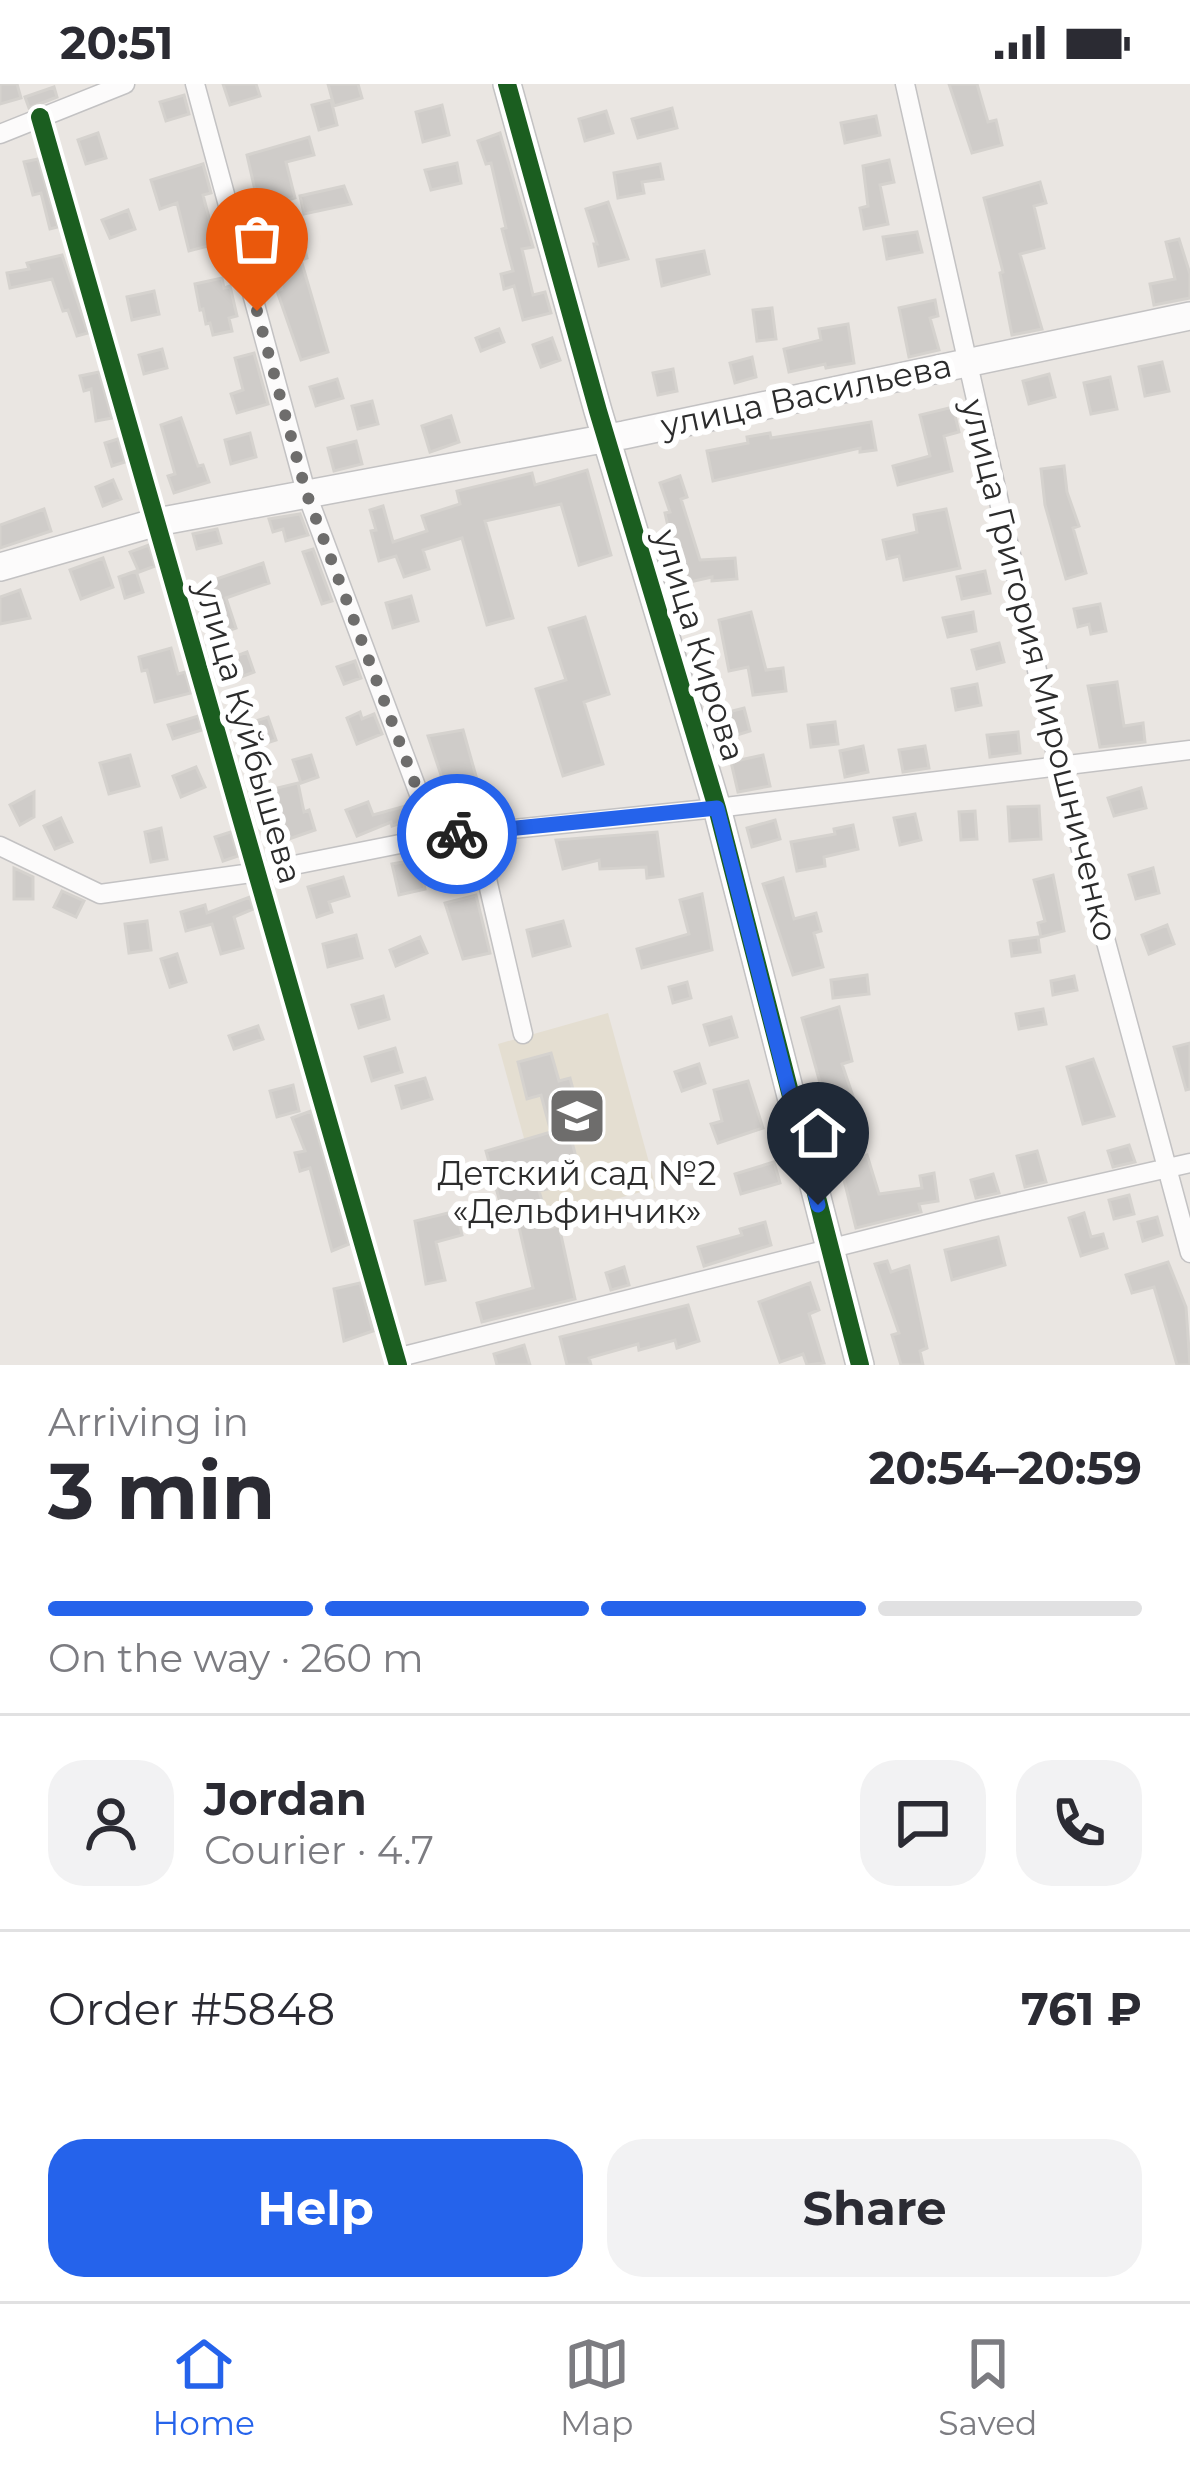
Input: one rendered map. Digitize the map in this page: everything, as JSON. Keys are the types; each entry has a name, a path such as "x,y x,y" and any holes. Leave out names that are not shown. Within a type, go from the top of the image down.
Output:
{"street":[{"path":"0,134 125,84"},
{"path":"195,84 306,492 435,837"},
{"name":"улица Кирова","path":"507,84 717,808 860,1365"},
{"name":"улица Григория Мирошниченко","path":"905,84 1059,768 1190,1253"},
{"name":"улица Куйбышева","path":"40,117 397,1362"},
{"name":"улица Васильева","path":"0,567 157,522 606,437 1190,316"},
{"path":"0,846 100,894 259,872 435,837 717,808 1190,749"},
{"path":"476,832 523,1034"},
{"path":"397,1362 829,1249 1190,1163"}],"shaded area":[{"name":"Детский сад №2 «Дельфинчик»","path":"608,1013 656,1188 546,1218 498,1044"}],"building":[{"path":"0,84 17,84 21,98 0,104"},
{"path":"223,84 256,84 260,96 230,105"},
{"path":"328,84 358,84 362,98 334,106"},
{"path":"949,84 977,84 988,122 996,120 1002,145 972,153"},
{"path":"54,87 57,97 29,108 25,97"},
{"path":"184,95 189,114 166,121 160,102"},
{"path":"331,100 337,125 319,130 312,105"},
{"path":"442,105 449,135 423,142 416,112"},
{"path":"672,108 677,128 638,138 632,119"},
{"path":"606,111 613,133 585,141 579,119"},
{"path":"876,116 880,135 845,143 841,123"},
{"path":"98,133 106,158 86,164 78,140"},
{"path":"500,133 533,247 522,249 533,295 545,292 551,313 523,320 514,286 504,289 501,274 513,271 502,229 506,228 491,163 486,164 478,141"},
{"path":"309,137 314,155 286,162 295,198 259,208 247,155"},
{"path":"38,159 58,227 50,229 41,193 33,195 24,162"},
{"path":"889,160 894,182 880,185 888,224 864,229 860,208 868,206 863,166"},
{"path":"457,163 461,183 431,190 425,170"},
{"path":"203,164 211,193 203,195 216,244 189,251 177,203 160,209 151,180"},
{"path":"660,164 663,179 642,182 644,193 618,198 614,173"},
{"path":"1040,182 1046,203 1034,206 1044,248 1020,254 1042,329 1012,335 1003,272 984,198"},
{"path":"344,186 351,204 304,214 300,196"},
{"path":"608,202 628,259 599,266 586,209"},
{"path":"128,210 135,229 110,238 102,220"},
{"path":"917,232 922,252 887,259 883,237"},
{"path":"301,234 307,258 301,260 328,352 301,360 277,291 282,289 271,242"},
{"path":"1179,239 1190,274 1190,298 1154,305 1150,284 1175,279 1166,242"},
{"path":"704,251 709,274 662,286 657,260"},
{"path":"62,255 88,333 77,336 52,279 10,288 7,273"},
{"path":"222,278 224,288 230,286 237,316 229,318 232,331 213,335 200,310 195,284"},
{"path":"154,291 159,314 132,320 127,297"},
{"path":"935,300 938,316 930,318 939,350 909,357 899,308"},
{"path":"772,308 776,339 757,341 753,310"},
{"path":"848,324 854,363 789,372 784,349 821,340 819,329"},
{"path":"499,329 504,342 481,351 476,338"},
{"path":"552,338 560,360 541,367 533,345"},
{"path":"162,349 167,368 144,374 139,355"},
{"path":"254,353 268,404 237,413 231,394 243,390 235,358"},
{"path":"752,357 756,377 735,383 730,363"},
{"path":"1162,362 1169,391 1145,396 1139,367"},
{"path":"673,369 677,391 658,395 653,373"},
{"path":"99,372 112,418 96,421 91,389 84,391 80,376"},
{"path":"1049,374 1055,397 1029,404 1023,381"},
{"path":"1110,377 1117,409 1091,414 1084,383"},
{"path":"337,379 343,398 316,406 310,387"},
{"path":"372,401 378,424 358,429 352,406"},
{"path":"953,407 959,432 944,436 952,471 898,485 893,466 930,456 920,415"},
{"path":"451,416 459,442 430,452 422,426"},
{"path":"181,418 198,466 203,465 209,482 174,493 168,476 175,474 161,425"},
{"path":"871,422 876,450 860,452 860,448 713,481 707,451 748,443 747,437 770,433 771,438"},
{"path":"250,433 256,457 231,464 225,440"},
{"path":"118,439 125,462 112,466 105,443"},
{"path":"356,441 362,464 334,471 328,448"},
{"path":"1064,466 1079,526 1073,528 1086,573 1066,579 1045,505 1041,469"},
{"path":"587,470 611,555 579,565 561,504 485,521 513,618 487,625 462,538 423,550 429,569 404,577 396,556 379,561 370,510 383,506 393,542 427,531 422,516 460,504 457,491 532,473 535,485"},
{"path":"680,476 687,497 681,499 700,560 735,558 737,579 712,581 712,577 681,584 665,513 670,512 660,483"},
{"path":"113,480 121,499 103,506 96,487"},
{"path":"44,509 51,531 0,548 0,525"},
{"path":"946,509 960,568 904,580 899,556 887,559 883,540 917,532 914,515"},
{"path":"300,514 308,535 286,541 283,529 273,532 269,519"},
{"path":"217,529 221,543 197,549 193,534"},
{"path":"149,545 155,566 139,572 130,552"},
{"path":"313,549 332,601 322,604 303,552"},
{"path":"103,558 113,587 81,599 70,570"},
{"path":"263,563 269,583 226,598 236,628 219,634 205,583"},
{"path":"136,571 143,592 125,598 119,577"},
{"path":"985,571 990,593 962,599 957,577"},
{"path":"20,590 30,618 0,624 0,597"},
{"path":"411,596 418,621 393,628 386,603"},
{"path":"1100,604 1106,631 1091,634 1089,624 1078,627 1074,609"},
{"path":"751,612 766,670 783,668 786,691 753,695 748,667 729,671 719,620"},
{"path":"973,612 976,631 948,637 943,618"},
{"path":"585,617 609,694 584,702 603,764 563,776 536,689 566,680 549,628"},
{"path":"999,643 1004,662 977,669 972,650"},
{"path":"171,648 178,674 185,672 191,693 155,702 139,657"},
{"path":"247,652 254,672 230,681 223,661"},
{"path":"355,661 361,678 344,684 337,667"},
{"path":"1117,682 1124,726 1143,723 1145,742 1100,747 1088,686"},
{"path":"977,684 981,705 956,710 952,689"},
{"path":"744,708 750,731 727,738 720,714"},
{"path":"360,712 362,719 374,714 382,734 357,744 347,718"},
{"path":"198,716 202,730 173,739 168,725"},
{"path":"268,717 276,740 251,748 243,725"},
{"path":"835,722 838,744 811,747 808,725"},
{"path":"463,730 483,801 452,808 428,736"},
{"path":"1018,732 1020,753 990,757 987,735"},
{"path":"863,746 868,772 845,777 840,751"},
{"path":"925,746 929,768 903,772 899,750"},
{"path":"130,755 139,786 109,794 100,763"},
{"path":"311,755 318,777 301,783 293,760"},
{"path":"763,755 770,786 738,792 731,762"},
{"path":"196,767 205,787 181,797 173,776"},
{"path":"298,783 304,812 309,810 315,830 277,843 270,823 280,820 273,789"},
{"path":"1141,788 1146,808 1114,816 1108,798"},
{"path":"34,792 34,817 20,825 10,805"},
{"path":"368,802 373,815 409,805 414,819 392,826 391,822 357,836 346,810"},
{"path":"1039,806 1041,839 1010,841 1008,807"},
{"path":"975,811 977,839 961,840 959,812"},
{"path":"915,814 921,840 900,845 894,818"},
{"path":"61,818 72,842 55,849 44,826"},
{"path":"775,820 780,839 752,847 747,828"},
{"path":"853,825 858,849 824,857 825,866 797,871 791,842 835,834 834,829"},
{"path":"161,828 167,859 151,862 145,832"},
{"path":"231,832 238,856 223,861 215,837"},
{"path":"657,832 663,876 647,878 646,867 600,869 599,860 563,869 556,840"},
{"path":"419,859 425,889 399,895 392,864"},
{"path":"14,868 33,877 33,899 14,899"},
{"path":"1153,868 1159,893 1136,899 1129,875"},
{"path":"1053,875 1064,931 1041,937 1038,923 1045,921 1034,880"},
{"path":"343,877 349,896 329,902 332,912 317,917 308,887"},
{"path":"783,878 794,919 816,913 821,931 814,933 823,967 793,975 763,884"},
{"path":"62,891 84,901 76,917 54,907"},
{"path":"702,894 712,950 642,968 637,949 689,934 680,900"},
{"path":"476,895 490,953 463,959 445,903"},
{"path":"250,897 253,909 234,917 243,948 221,954 212,924 186,931 181,912 205,905 207,913"},
{"path":"147,921 151,950 129,953 125,924"},
{"path":"563,921 570,946 533,956 527,930"},
{"path":"1167,925 1174,944 1149,954 1142,935"},
{"path":"356,935 362,958 328,967 323,944"},
{"path":"420,937 427,953 396,966 390,950"},
{"path":"1038,937 1040,952 1012,956 1010,941"},
{"path":"177,954 186,982 170,987 161,959"},
{"path":"867,975 869,994 833,998 831,980"},
{"path":"1074,976 1077,990 1053,995 1051,981"},
{"path":"687,982 691,998 673,1003 669,987"},
{"path":"383,996 389,1019 359,1028 352,1005"},
{"path":"839,1007 852,1061 842,1064 860,1117 832,1126 802,1018"},
{"path":"1043,1009 1046,1024 1019,1029 1016,1014"},
{"path":"731,1017 737,1037 710,1045 704,1025"},
{"path":"258,1026 263,1039 234,1049 229,1036"},
{"path":"1190,1043 1190,1089 1186,1090 1174,1047"},
{"path":"395,1048 402,1072 372,1081 365,1057"},
{"path":"551,1053 559,1081 570,1078 586,1138 572,1142 582,1180 539,1191 550,1228 559,1226 575,1299 482,1322 477,1303 533,1288 516,1214 504,1217 486,1151 551,1132 541,1095 527,1099 518,1062"},
{"path":"1093,1059 1114,1116 1083,1124 1067,1067"},
{"path":"699,1064 705,1083 682,1091 675,1072"},
{"path":"425,1078 432,1099 402,1108 396,1086"},
{"path":"748,1081 763,1128 718,1143 711,1124 722,1121 714,1090"},
{"path":"293,1085 299,1111 277,1117 270,1091"},
{"path":"311,1111 349,1244 332,1251 310,1168 300,1171 295,1153 305,1151 292,1118"},
{"path":"1129,1145 1135,1162 1113,1167 1108,1151"},
{"path":"1037,1151 1046,1182 1025,1187 1017,1156"},
{"path":"867,1155 879,1194 922,1188 920,1176 934,1173 938,1201 919,1204 921,1212 856,1228 840,1164"},
{"path":"774,1162 780,1183 741,1194 735,1174"},
{"path":"993,1174 999,1193 976,1198 971,1180"},
{"path":"1129,1195 1134,1214 1114,1219 1109,1200"},
{"path":"456,1211 462,1235 436,1242 445,1280 426,1284 415,1221"},
{"path":"1084,1213 1091,1237 1103,1234 1107,1248 1081,1256 1069,1218"},
{"path":"1157,1217 1162,1235 1143,1241 1138,1222"},
{"path":"765,1222 771,1245 704,1266 698,1247 742,1235 740,1229"},
{"path":"998,1237 1005,1265 952,1280 945,1250"},
{"path":"887,1261 891,1272 909,1266 927,1348 920,1351 923,1365 901,1365 892,1335 899,1333 875,1264"},
{"path":"1168,1262 1186,1307 1190,1365 1177,1365 1154,1287 1132,1293 1126,1275"},
{"path":"624,1267 629,1285 611,1290 606,1273"},
{"path":"360,1283 373,1331 344,1341 334,1289"},
{"path":"810,1283 819,1310 809,1314 824,1363 807,1365 803,1354 780,1362 759,1302"},
{"path":"688,1305 699,1341 677,1348 675,1340 639,1350 638,1344 589,1358 591,1365 567,1365 560,1337"},
{"path":"524,1345 530,1365 497,1365 494,1354"}],"cycle path":[{"path":"507,84 598,411 717,808 860,1365"},
{"path":"40,117 398,1365"}],"way so far":[{"path":"257,311 306,492 435,837 457,834"}],"place":[{"name":"Детский сад №2 «Дельфинчик»","path":"577,1116"}],"route":[{"path":"457,834 717,808 818,1205"}]}
